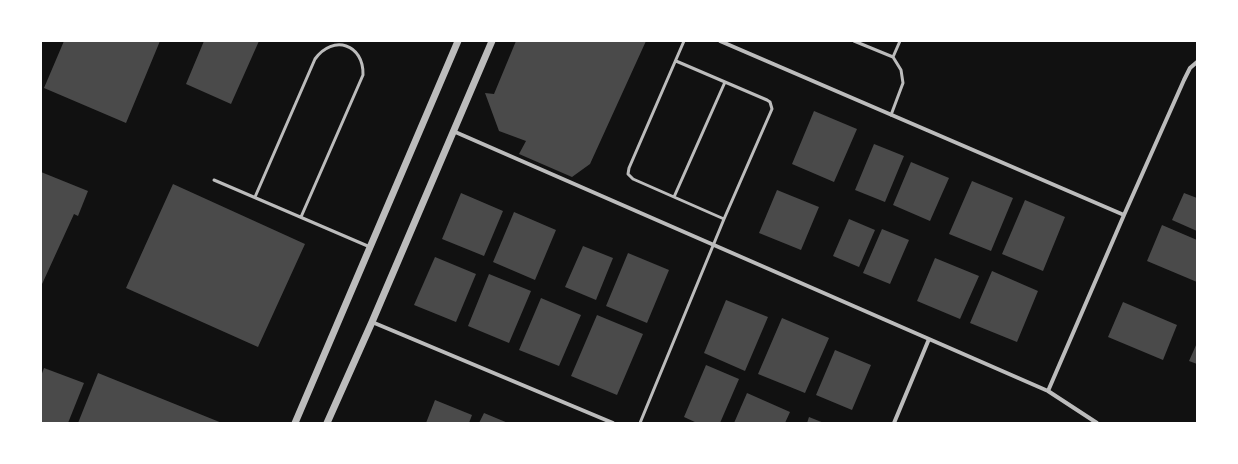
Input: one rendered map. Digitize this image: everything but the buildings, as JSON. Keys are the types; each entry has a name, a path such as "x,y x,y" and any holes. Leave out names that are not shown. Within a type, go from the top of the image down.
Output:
{"street":[{"path":"295,423 458,41"},
{"path":"327,423 372,322 492,41"},
{"path":"720,41 1124,215"},
{"path":"1048,392 1184,80 1190,68 1197,62"},
{"path":"453,131 1048,392 1097,423"},
{"path":"372,322 613,423"},
{"path":"895,423 929,339"}],"lane":[{"path":"684,41 629,168 628,174 633,179 724,219"},
{"path":"854,41 893,57 901,70 903,83 891,115"},
{"path":"893,57 900,41"},
{"path":"255,197 315,59 320,52 328,47 337,45 346,46 354,50 360,57 363,66 363,75 300,217"},
{"path":"640,423 713,245 772,109 770,102 767,100 676,61"},
{"path":"674,197 725,82"},
{"path":"214,180 370,247"}]}
